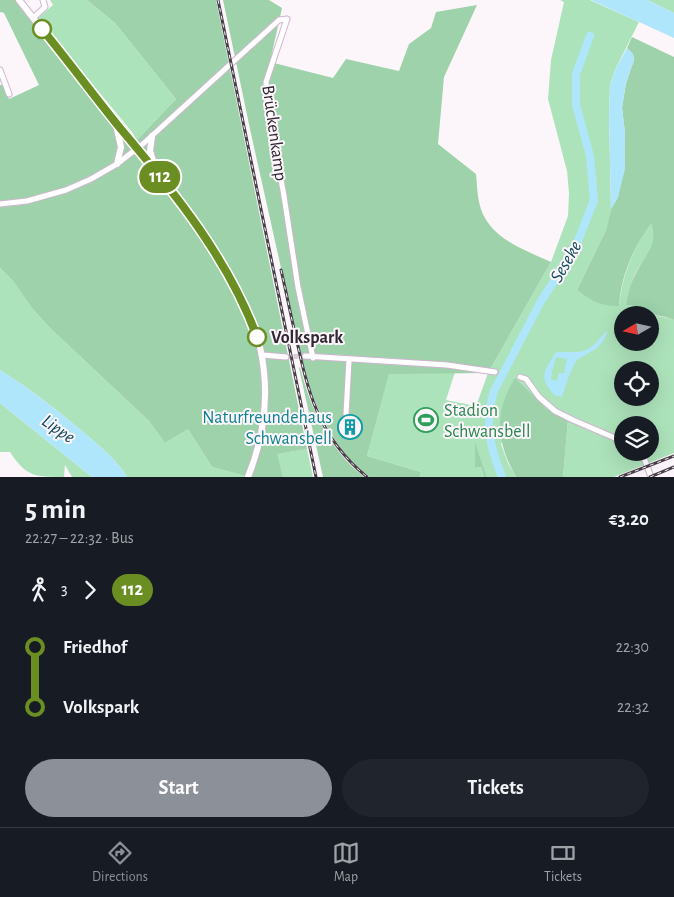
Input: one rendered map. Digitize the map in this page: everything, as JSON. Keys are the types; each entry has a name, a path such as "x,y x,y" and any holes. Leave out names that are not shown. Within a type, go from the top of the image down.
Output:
{"main road":[{"path":"19,0 157,173 203,234 229,276 250,317 262,356 266,396 265,415 258,450 248,477"},
{"path":"115,122 122,147 117,164"},
{"path":"152,136 150,151 157,173"}],"street":[{"path":"33,18 45,7 43,0"},
{"name":"Brückenkamp","path":"0,204 27,201 66,190 91,179 117,164 152,136 279,20 287,19 266,82 298,287 312,358"},
{"path":"0,70 9,94"},
{"path":"262,356 286,356"},
{"path":"305,356 312,358 447,365 495,372"},
{"path":"346,414 349,360"},
{"path":"520,377 526,379 539,397 555,411 614,438"},
{"path":"645,461 651,477"}],"green space":[{"path":"0,0 15,0 33,23 38,18 137,140 176,99 115,23 87,0 216,0 307,449 277,454 283,477 249,477 212,467 188,429 165,443 149,421 49,327 32,308 13,281 0,268 0,85 4,85 9,99 39,85 4,13 0,12"},
{"path":"50,0 87,0 115,23 176,99 137,140 38,18 53,5"},
{"path":"223,0 269,0 282,8 270,62 333,78 346,59 399,71 409,44 431,28 436,12 477,5 444,77 438,144 476,174 478,199 483,214 497,233 517,247 551,262 488,373 389,374 367,456 421,472 420,477 370,477 357,466 335,440 326,426 312,395 302,362"},
{"path":"560,0 590,0 639,22 615,70 610,85 611,209 606,230 577,290 619,306 614,306 614,351 659,351 659,317 674,320 674,453 659,459 659,416 614,416 614,461 654,461 614,477 563,477 568,420 546,408 532,396 501,444 516,477 487,477 475,443 476,468 481,467 484,477 420,477 421,472 367,456 389,373 455,372 446,400 476,406 488,373 551,262 568,216 569,193 567,171 548,99 551,60 564,2"},
{"path":"647,0 674,0 674,13"},
{"path":"632,37 674,57 674,320 659,316 659,306 626,305 633,278 652,245 653,232 651,224 633,253 625,273 619,306 596,302 577,290 606,230 611,209 618,197 625,133 622,108 626,83 634,60 633,54 627,48"},
{"path":"651,224 653,232 652,245 633,278 626,305 634,306 619,306 620,295 629,263"},
{"path":"0,268 13,281 32,308 49,327 149,421 165,443 188,429 212,467 249,477 127,477 110,456 79,429 35,394 0,370"},
{"path":"300,367 304,383 323,428 341,454 364,477 323,477"},
{"path":"515,378 546,408 568,420 563,477 516,477 505,452 500,428 503,403"},
{"path":"0,403 92,477 72,477 65,465 64,477 39,476 27,471 10,452 0,452"},
{"path":"475,442 487,477 484,477 481,467 475,468"},
{"path":"307,449 313,477 283,477 276,454"}],"water":[{"path":"591,0 647,0 674,13 674,38"},
{"path":"627,48 633,54 634,60 626,83 622,108 625,133 625,169 618,197 611,209 610,85 615,70"},
{"path":"606,331 600,345 577,360 570,373 562,397 554,395 546,383 544,374 556,352 586,350 594,345","holes":["556,357 567,359 564,373 559,373 557,381 551,380 551,370 553,369"]},
{"name":"Lippe","path":"0,370 35,394 79,429 110,456 127,477 92,477 0,403"}],"waterway":[{"name":"Seseke","path":"502,477 494,456 490,435 489,413 494,391 541,301 574,251 594,200 590,156 576,105 576,74 590,36"}],"tunnel":[{"path":"286,357 305,356"}],"railway":[{"path":"218,0 316,477"},
{"path":"281,270 305,375 318,412 337,446 350,462 367,477"},
{"path":"620,477 674,456"},
{"path":"650,477 674,467"}],"bus line":[{"name":"112","path":"42,29 174,194 203,234 240,296 257,337"}],"place":[{"name":"Volkspark","path":"257,337"},
{"name":"Stadion Schwansbell","path":"426,420"},
{"name":"Naturfreundehaus Schwansbell","path":"350,427"}]}
